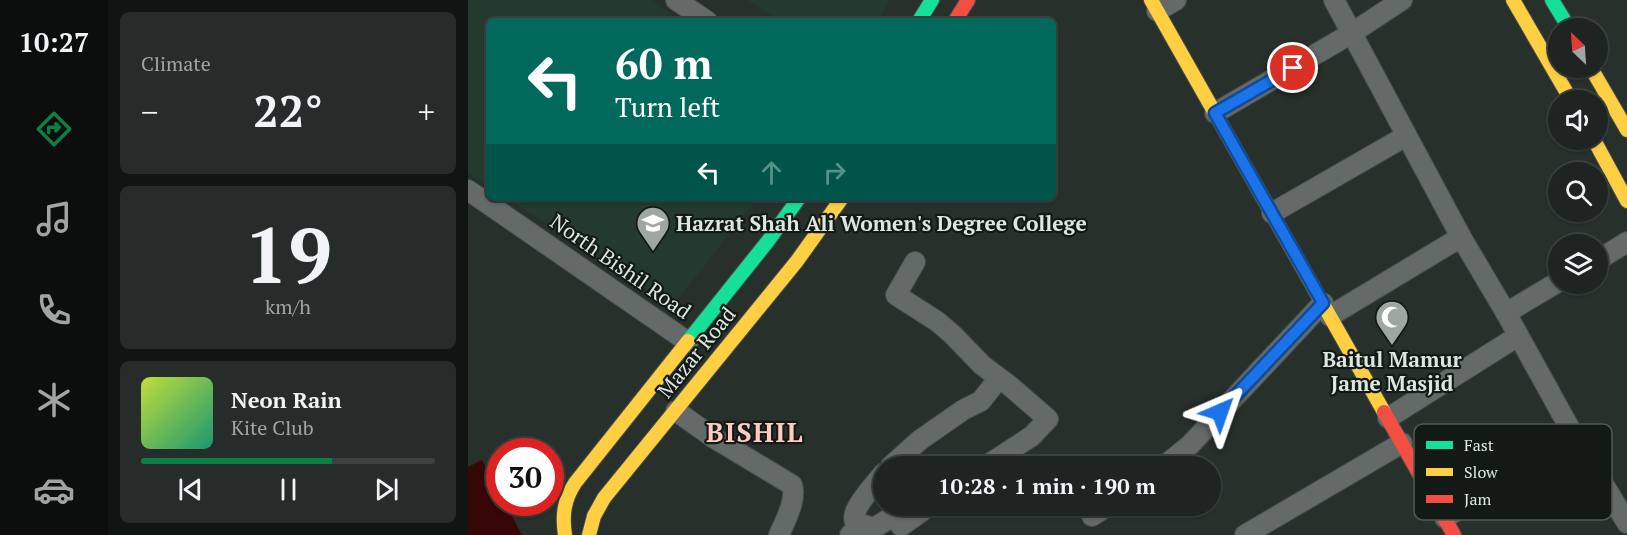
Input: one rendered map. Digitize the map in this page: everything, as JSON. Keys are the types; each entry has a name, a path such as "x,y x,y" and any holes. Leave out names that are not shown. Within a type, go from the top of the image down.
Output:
{"main road":[{"path":"921,18 932,0"},
{"path":"957,18 968,0"},
{"path":"1513,0 1565,90"},
{"path":"1552,0 1563,18"},
{"path":"1154,5 1414,464"},
{"path":"1597,78 1627,130"},
{"path":"1599,150 1627,201"},
{"name":"Mazar Road","path":"590,490 783,251 798,201"},
{"name":"Mazar Road","path":"565,532 563,514 565,499 590,490 676,411 702,351 783,251 839,201"},
{"name":"Mazar Road","path":"589,533 598,508 590,490"},
{"path":"565,532 589,533"}],"street":[{"path":"676,0 703,18"},
{"path":"1154,5 1176,0"},
{"path":"1334,0 1461,237 1567,424"},
{"path":"1215,113 1352,33 1402,0"},
{"path":"1272,213 1406,136"},
{"name":"North Bishil Road","path":"468,190 702,351"},
{"path":"1176,456 1327,310 1461,237"},
{"path":"1608,254 1627,242"},
{"path":"915,262 896,295 938,322 982,365 1048,420 1032,436 1001,456"},
{"path":"1506,313 1548,288"},
{"path":"1388,418 1518,336"},
{"path":"902,456 920,440 963,410 981,401 999,378"},
{"path":"676,411 714,438 792,485 794,490 779,535"},
{"path":"1245,535 1402,443"},
{"path":"854,531 855,513 873,485"},
{"path":"1612,498 1627,523"},
{"path":"854,531 864,525 874,528 893,516 901,526 915,516"}],"shaded area":[{"path":"468,0 652,0 676,18 486,18 486,184 468,173"},
{"path":"748,0 890,0 880,18 775,18"},
{"name":"Hazrat Shah Ali Women's Degree College","path":"512,201 756,201 673,305"},
{"path":"482,460 486,467 486,516 512,516 522,535 468,535 468,467"}],"traffic: fast":[{"path":"921,18 932,0"},
{"path":"1552,0 1563,18"},
{"path":"688,341 797,201"}],"traffic: slow":[{"path":"1151,0 1384,412"},
{"path":"1513,0 1565,90"},
{"path":"1597,78 1627,130"},
{"path":"1599,150 1627,201"},
{"path":"589,535 594,516 604,498 797,261 840,201"},
{"path":"565,535 565,508 568,495 575,483 688,341"}],"traffic: jam":[{"path":"957,18 968,0"},
{"path":"1384,412 1414,465"},
{"path":"1445,520 1454,535"}],"place":[{"name":"Hazrat Shah Ali Women's Degree College","path":"653,252"},
{"name":"Baitul Mamur Jame Masjid","path":"1392,346"}],"district":[{"name":"BISHIL","path":"755,432"}],"route":[{"path":"1220,412 1323,303 1215,113 1293,68"}]}
